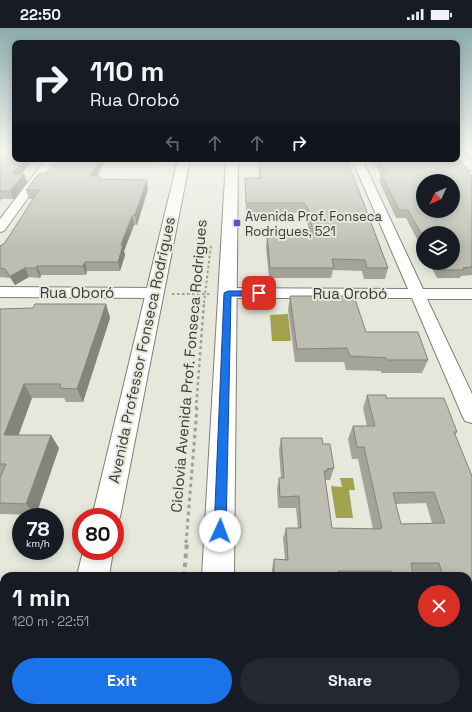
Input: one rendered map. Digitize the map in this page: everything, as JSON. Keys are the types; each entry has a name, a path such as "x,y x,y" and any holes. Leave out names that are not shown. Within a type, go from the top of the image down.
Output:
{"highway":[{"name":"Avenida Professor Fonseca Rodrigues","path":"108,508 178,184"},
{"path":"218,572 231,184"},
{"path":"94,572 96,560"}],"street":[{"path":"0,228 33,184"},
{"path":"368,184 472,415"},
{"name":"Rua Oboró","path":"0,292 154,293"},
{"name":"Rua Orobó","path":"228,293 419,295 472,294"}],"path":[{"name":"Ciclovia Avenida Prof. Fonseca Rodrigues","path":"184,572 205,295 211,242"},
{"path":"154,293 205,295 228,293"}],"shaded area":[{"path":"288,314 291,341 272,341 270,315"},
{"path":"340,478 353,478 355,490 349,490 353,518 336,518 331,486 342,487"}],"building":[{"path":"0,184 16,184 10,191 0,191"},
{"path":"31,184 146,184 135,215 132,216 121,245 123,245 118,262 85,262 83,266 37,266 36,268 25,268 10,276 5,269 0,268 0,246 4,244 39,190 26,190"},
{"path":"245,184 356,184 388,268 367,268 365,260 332,259 334,268 270,268 267,236 314,235 307,206 305,206 304,203 246,203"},
{"path":"386,184 416,184 416,218 460,218 460,184 472,184 472,267 463,268 464,270 460,270 460,226 417,226 408,210 399,210"},
{"path":"290,296 354,296 366,332 418,332 428,360 387,360 386,358 350,356 347,348 297,349"},
{"path":"35,304 106,304 77,389 59,388 61,384 24,384 4,435 51,435 26,504 0,503 0,478 6,464 0,464 0,309 33,308"},
{"path":"367,395 386,395 386,398 444,398 457,432 454,432 472,476 472,572 442,572 439,563 411,563 412,572 274,572 274,559 288,560 286,528 301,528 299,496 280,497 279,478 284,478 281,438 322,438 323,444 330,444 334,468 324,471 332,528 382,528 364,447 357,447 353,426 375,426","holes":["434,492 445,523 401,524 393,493"]}],"place":[{"name":"Avenida Prof. Fonseca Rodrigues, 521","path":"237,223"}],"route":[{"path":"220,531 228,293 259,293"}]}
